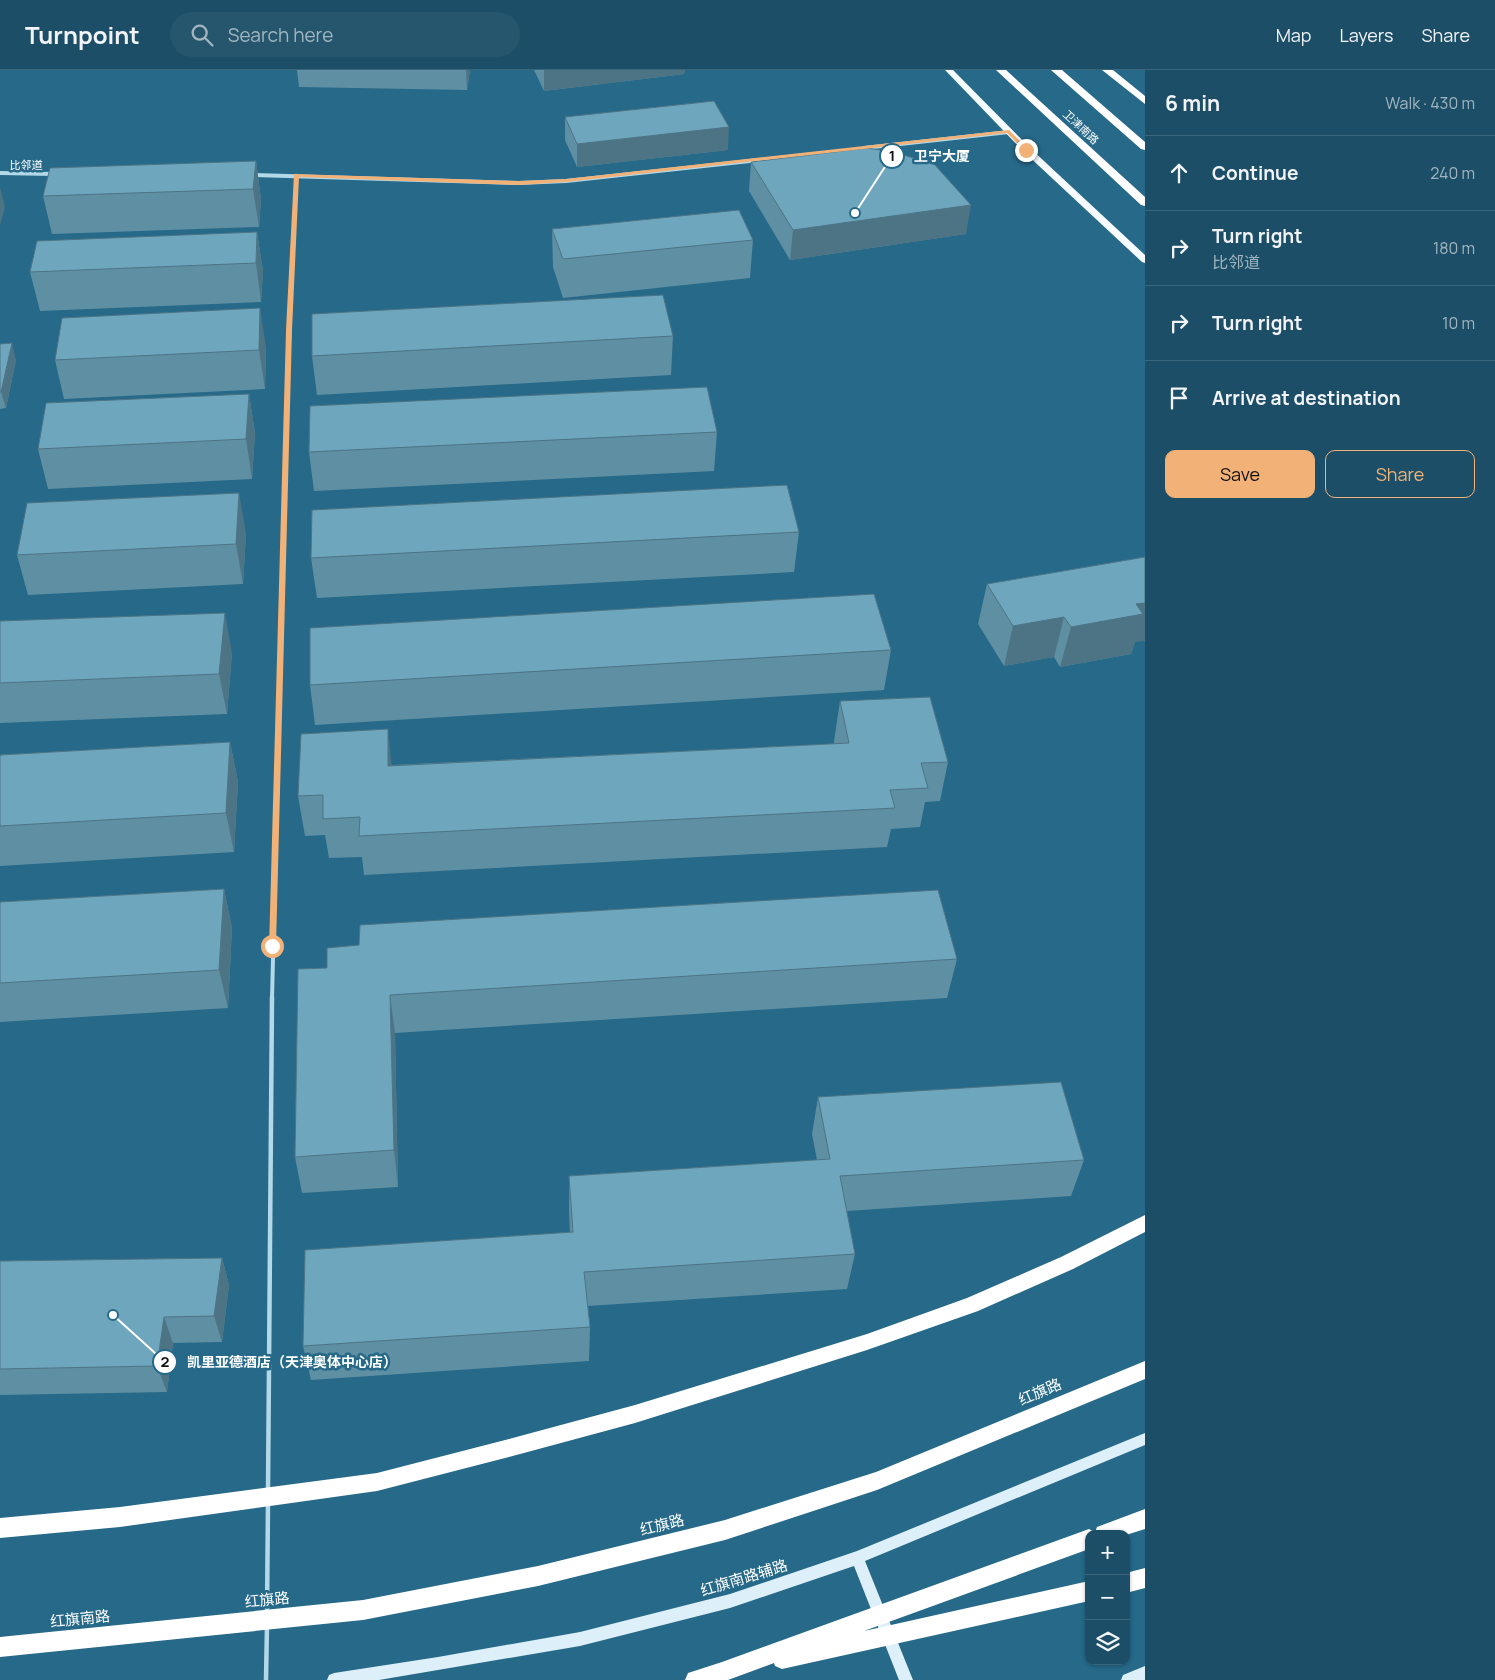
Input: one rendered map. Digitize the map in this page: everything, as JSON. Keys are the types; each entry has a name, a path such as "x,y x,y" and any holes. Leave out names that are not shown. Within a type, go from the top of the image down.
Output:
{"highway":[{"name":"卫津南路","path":"1001,70 1145,203"},
{"path":"1056,70 1145,147"},
{"path":"1107,70 1145,101"},
{"path":"0,1528 120,1517 377,1482 527,1444 635,1414 884,1336 972,1305 1050,1271 1145,1223"},
{"name":"红旗路","path":"164,1631 364,1610 538,1576 725,1530 877,1482 1145,1370"},
{"path":"1115,1530 1145,1519"},
{"path":"695,1680 722,1672 1085,1541"},
{"path":"1130,1581 1145,1578"},
{"path":"722,1672 1085,1592"},
{"name":"红旗南路","path":"0,1647 164,1631"}],"main road":[{"path":"949,70 1009,132 1145,260"},
{"name":"红旗南路辅路","path":"334,1680 580,1639 730,1602 857,1558 1145,1439"},
{"path":"857,1558 906,1680"},
{"path":"1128,1680 1145,1673"}],"street":[{"path":"862,149 1009,132"},
{"path":"247,175 519,183 566,181 832,152"},
{"name":"比邻道","path":"0,173 59,174"}],"lane":[{"path":"266,1680 272,946 289,330 296,175"}],"building":[{"path":"714,101 729,127 577,144 565,117"},
{"path":"867,148 893,152 934,164 971,205 793,230 751,162"},
{"path":"256,161 253,189 43,196 50,168"},
{"path":"739,210 753,240 563,259 552,229"},
{"path":"257,232 256,263 30,272 37,241"},
{"path":"663,295 673,336 312,356 312,314"},
{"path":"260,308 259,350 55,360 62,318"},
{"path":"12,343 1,392 0,392 0,344"},
{"path":"707,387 717,432 309,452 310,406"},
{"path":"249,394 246,439 38,449 46,403"},
{"path":"787,485 799,532 311,558 312,510"},
{"path":"239,493 236,544 17,555 27,503"},
{"path":"1145,557 1145,603 1136,604 1143,614 1071,627 1064,617 1013,626 987,584"},
{"path":"874,594 891,650 310,685 310,628"},
{"path":"225,613 219,674 0,683 0,621"},
{"path":"930,697 948,762 921,763 928,788 890,790 895,808 359,836 360,817 323,819 323,795 298,796 301,734 388,729 388,766 849,743 840,701"},
{"path":"230,742 226,813 0,826 0,755"},
{"path":"224,889 219,970 0,983 0,902"},
{"path":"938,890 957,959 390,995 394,1150 295,1157 298,969 327,968 327,948 359,945 360,925"},
{"path":"1061,1082 1084,1160 840,1176 855,1254 584,1272 590,1327 303,1346 305,1250 573,1232 569,1176 830,1159 818,1097"},
{"path":"222,1258 214,1316 164,1317 157,1366 0,1369 0,1261"}],"place":[{"name":"卫宁大厦","path":"855,213"},
{"name":"凯里亚德酒店（天津奥体中心店）","path":"113,1315"}],"route":[{"path":"272,946 289,330 296,175 519,183 566,181 1009,132 1026,150"}]}
